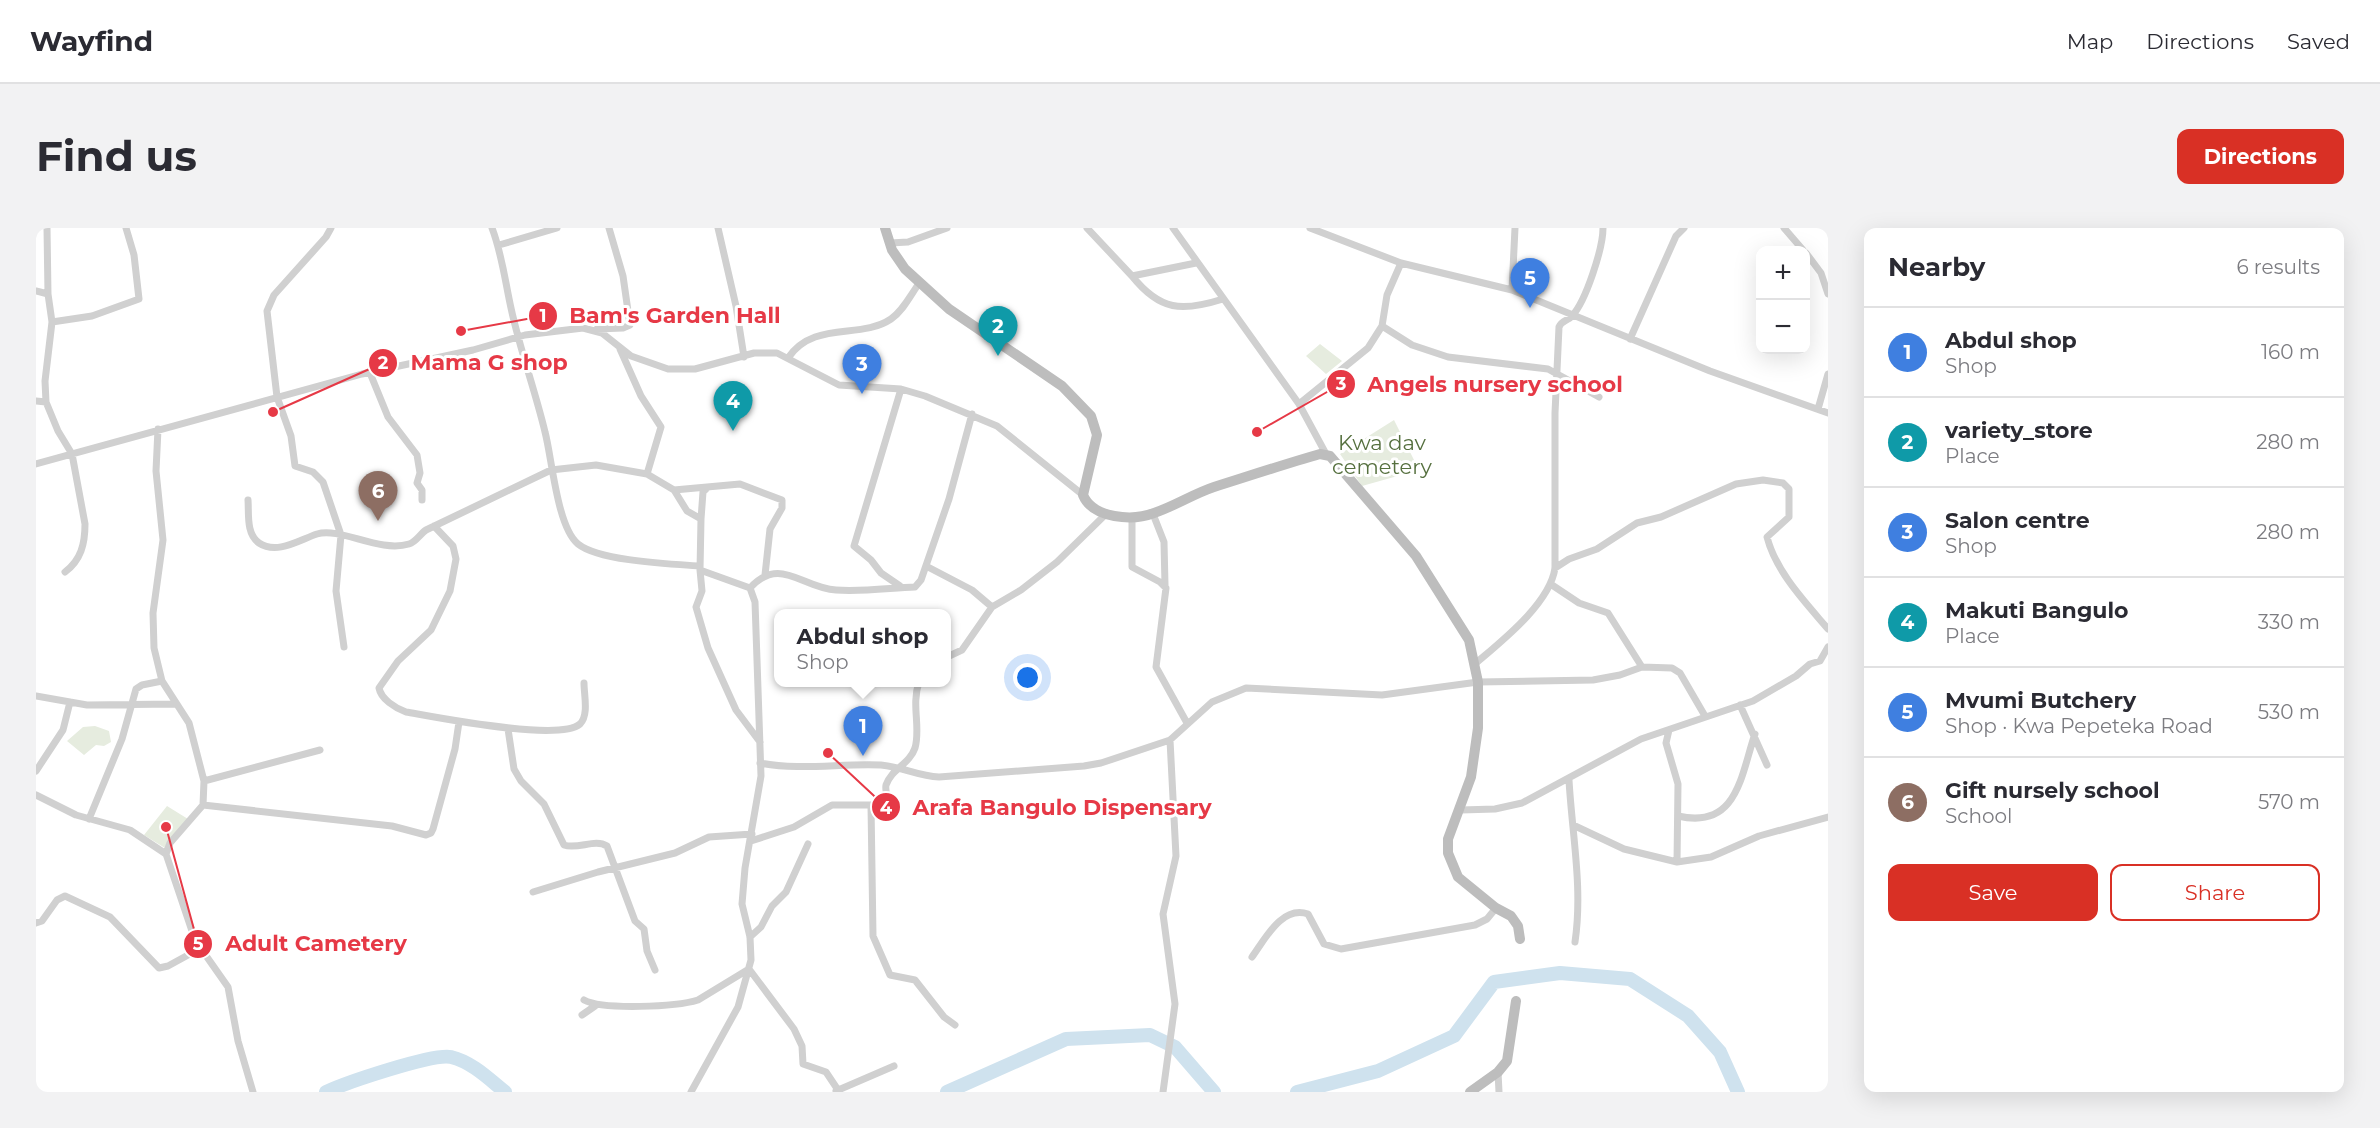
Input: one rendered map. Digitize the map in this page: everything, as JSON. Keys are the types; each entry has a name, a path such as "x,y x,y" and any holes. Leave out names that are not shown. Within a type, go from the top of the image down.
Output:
{"street":[{"path":"47,228 48,294 52,322 45,381 46,402 58,431 72,454 81,497 85,536 76,564 65,572"},
{"path":"52,322 92,316 139,299 134,255 126,228"},
{"path":"331,228 326,237 269,303 267,311 270,357 277,397 291,436 295,466 313,472 323,482 341,535 336,591 344,647"},
{"path":"492,228 499,245 518,337 545,432 551,470 569,534 580,546 609,556 699,568 750,588 755,602 755,651 761,742 742,904 750,937 749,969 738,1007 691,1092"},
{"path":"499,245 557,228"},
{"path":"36,464 158,429 240,410 277,397 534,333 619,328 630,325 623,276 609,228"},
{"path":"718,228 744,357"},
{"path":"885,228 890,243 905,269 949,309 1062,386 1090,416 1097,435 1083,495"},
{"path":"890,243 908,242 947,228"},
{"path":"1087,228 1146,291 1171,307 1209,304 1223,299"},
{"path":"1173,228 1196,263 1255,339 1299,404 1326,453 1416,556 1460,622 1469,640 1476,663 1478,682 1478,728 1471,777 1461,810 1448,839 1451,865 1458,877 1496,908 1511,916 1518,926 1520,939"},
{"path":"1310,228 1401,263 1512,290 1630,339 1828,412"},
{"path":"1512,290 1515,228"},
{"path":"1476,663 1542,599 1552,585 1555,568 1555,413 1559,327 1562,321 1572,316 1600,255 1603,228"},
{"path":"1630,339 1676,236 1684,228"},
{"path":"1784,228 1799,246"},
{"path":"1810,257 1825,271 1828,294"},
{"path":"1132,276 1196,263"},
{"path":"1299,404 1368,348 1382,326 1387,295 1401,263"},
{"path":"789,358 801,344 818,336 887,321 898,313 920,282"},
{"path":"36,291 48,294"},
{"path":"1382,326 1412,345 1448,357 1548,369 1599,397"},
{"path":"594,329 631,356 668,369 695,369 763,352 789,358 839,385 901,389 972,414 1009,434 1036,459 1083,495 1095,509 1106,514 1132,517 1152,514 1211,488 1326,453"},
{"path":"620,349 641,396 661,427 647,474"},
{"path":"370,373 394,427 417,455 420,473 417,483 422,490 422,500"},
{"path":"1818,409 1828,374"},
{"path":"900,586 883,576 871,560 854,546 901,389"},
{"path":"36,402 46,402"},
{"path":"765,574 790,574 824,589 915,587 926,566 949,499 972,414"},
{"path":"158,429 156,471 163,540 153,613 154,648 162,681 189,723 204,781 203,805 170,843 166,854"},
{"path":"248,500 251,534 262,545 282,546 325,533 372,544 404,545 411,544 434,526 551,470 596,465 647,474 674,490 687,511 701,519"},
{"path":"1555,568 1569,559 1597,549 1637,523 1661,517 1736,484 1758,480 1776,482 1789,489 1790,510 1784,524 1768,534 1769,546 1797,592 1828,629"},
{"path":"674,490 746,485 783,501 783,508 770,529 765,574 750,588"},
{"path":"706,488 703,492 699,568 702,594 696,607 708,648 736,710 761,742"},
{"path":"951,655 962,650 992,607 1021,590 1057,562 1106,514"},
{"path":"1152,514 1164,542 1165,585 1157,674 1186,723"},
{"path":"1132,517 1132,567 1165,585"},
{"path":"434,526 453,546 456,559 450,591 431,630 392,667 378,690 402,711 508,729 562,729 579,725 584,714 584,683"},
{"path":"926,566 950,577 992,607"},
{"path":"1552,585 1579,603 1608,614 1642,667"},
{"path":"1820,661 1828,647"},
{"path":"1461,810 1495,809 1522,803 1641,740 1764,696 1810,664 1820,661 1828,664"},
{"path":"760,763 795,767 901,767 922,776 950,777 1075,767 1101,764 1170,740 1186,723 1212,702 1246,688 1382,695 1478,682 1593,680 1620,675 1642,667 1672,668 1680,673 1705,716"},
{"path":"89,819 122,739 137,687 162,681"},
{"path":"533,892 615,867 675,853 710,837 751,837 794,827 832,805 871,805 887,799 886,786 892,774 910,760 916,743 914,709 918,687"},
{"path":"36,696 61,698 70,702 131,707 176,705"},
{"path":"36,771 63,730 70,702"},
{"path":"1740,705 1767,765"},
{"path":"203,805 392,826 418,834 431,833 455,749 459,722"},
{"path":"508,729 514,769 520,781 544,804 564,845 605,844 635,921 644,928 647,951 654,970"},
{"path":"1670,730 1666,742 1677,773 1677,862"},
{"path":"1678,816 1708,815 1731,804 1737,794 1755,734"},
{"path":"1163,1092 1175,1005 1163,914 1176,856 1170,740"},
{"path":"204,781 320,750"},
{"path":"1569,780 1579,911 1575,942"},
{"path":"36,795 89,819 130,830 166,854 199,949 228,987 238,1041 253,1092"},
{"path":"871,805 874,941 890,975 915,980 944,1017 955,1025"},
{"path":"1574,825 1624,849 1677,862 1711,857 1759,836 1828,817"},
{"path":"750,937 761,927 772,906 786,892 808,844"},
{"path":"36,923 42,921 57,900 65,896 110,917 159,968 168,966 199,949"},
{"path":"1252,957 1282,918 1295,913 1308,914 1324,944 1341,949 1475,925 1487,919 1496,908"},
{"path":"584,1000 595,1006 657,1006 694,1001 749,969"},
{"path":"749,969 794,1029 802,1046 802,1064 826,1072 836,1091 894,1066"},
{"path":"1470,1092 1498,1072 1507,1061 1516,1001"},
{"path":"582,1015 595,1006"},
{"path":"1498,1072 1500,1092"}],"green space":[{"path":"1320,344 1342,361 1326,374 1306,356"},
{"name":"Kwa dav cemetery","path":"1394,420 1419,470 1362,486 1340,454"},
{"path":"95,726 109,731 111,742 104,746 96,745 84,755 67,741 83,727"},
{"path":"167,806 188,819 165,848 144,835"}],"waterway":[{"path":"1297,1092 1378,1071 1454,1036 1494,982 1560,973 1630,979 1688,1016 1720,1052 1738,1092"},
{"path":"947,1092 1066,1039 1150,1035 1175,1047 1214,1092"},
{"path":"326,1092 389,1070 441,1057 459,1059 480,1071 505,1092"}],"place":[{"name":"Mvumi Butchery","path":"1530,308"},
{"name":"Bam's Garden Hall","path":"461,331"},
{"name":"variety_store","path":"998,356"},
{"name":"Salon centre","path":"862,394"},
{"name":"Mama G shop","path":"273,412"},
{"name":"Makuti Bangulo","path":"733,431"},
{"name":"Angels nursery school","path":"1257,432"},
{"name":"Gift nursely school","path":"378,521"},
{"name":"Arafa Bangulo Dispensary","path":"828,753"},
{"name":"Abdul shop","path":"863,756"},
{"name":"Adult Cametery","path":"166,827"}]}
